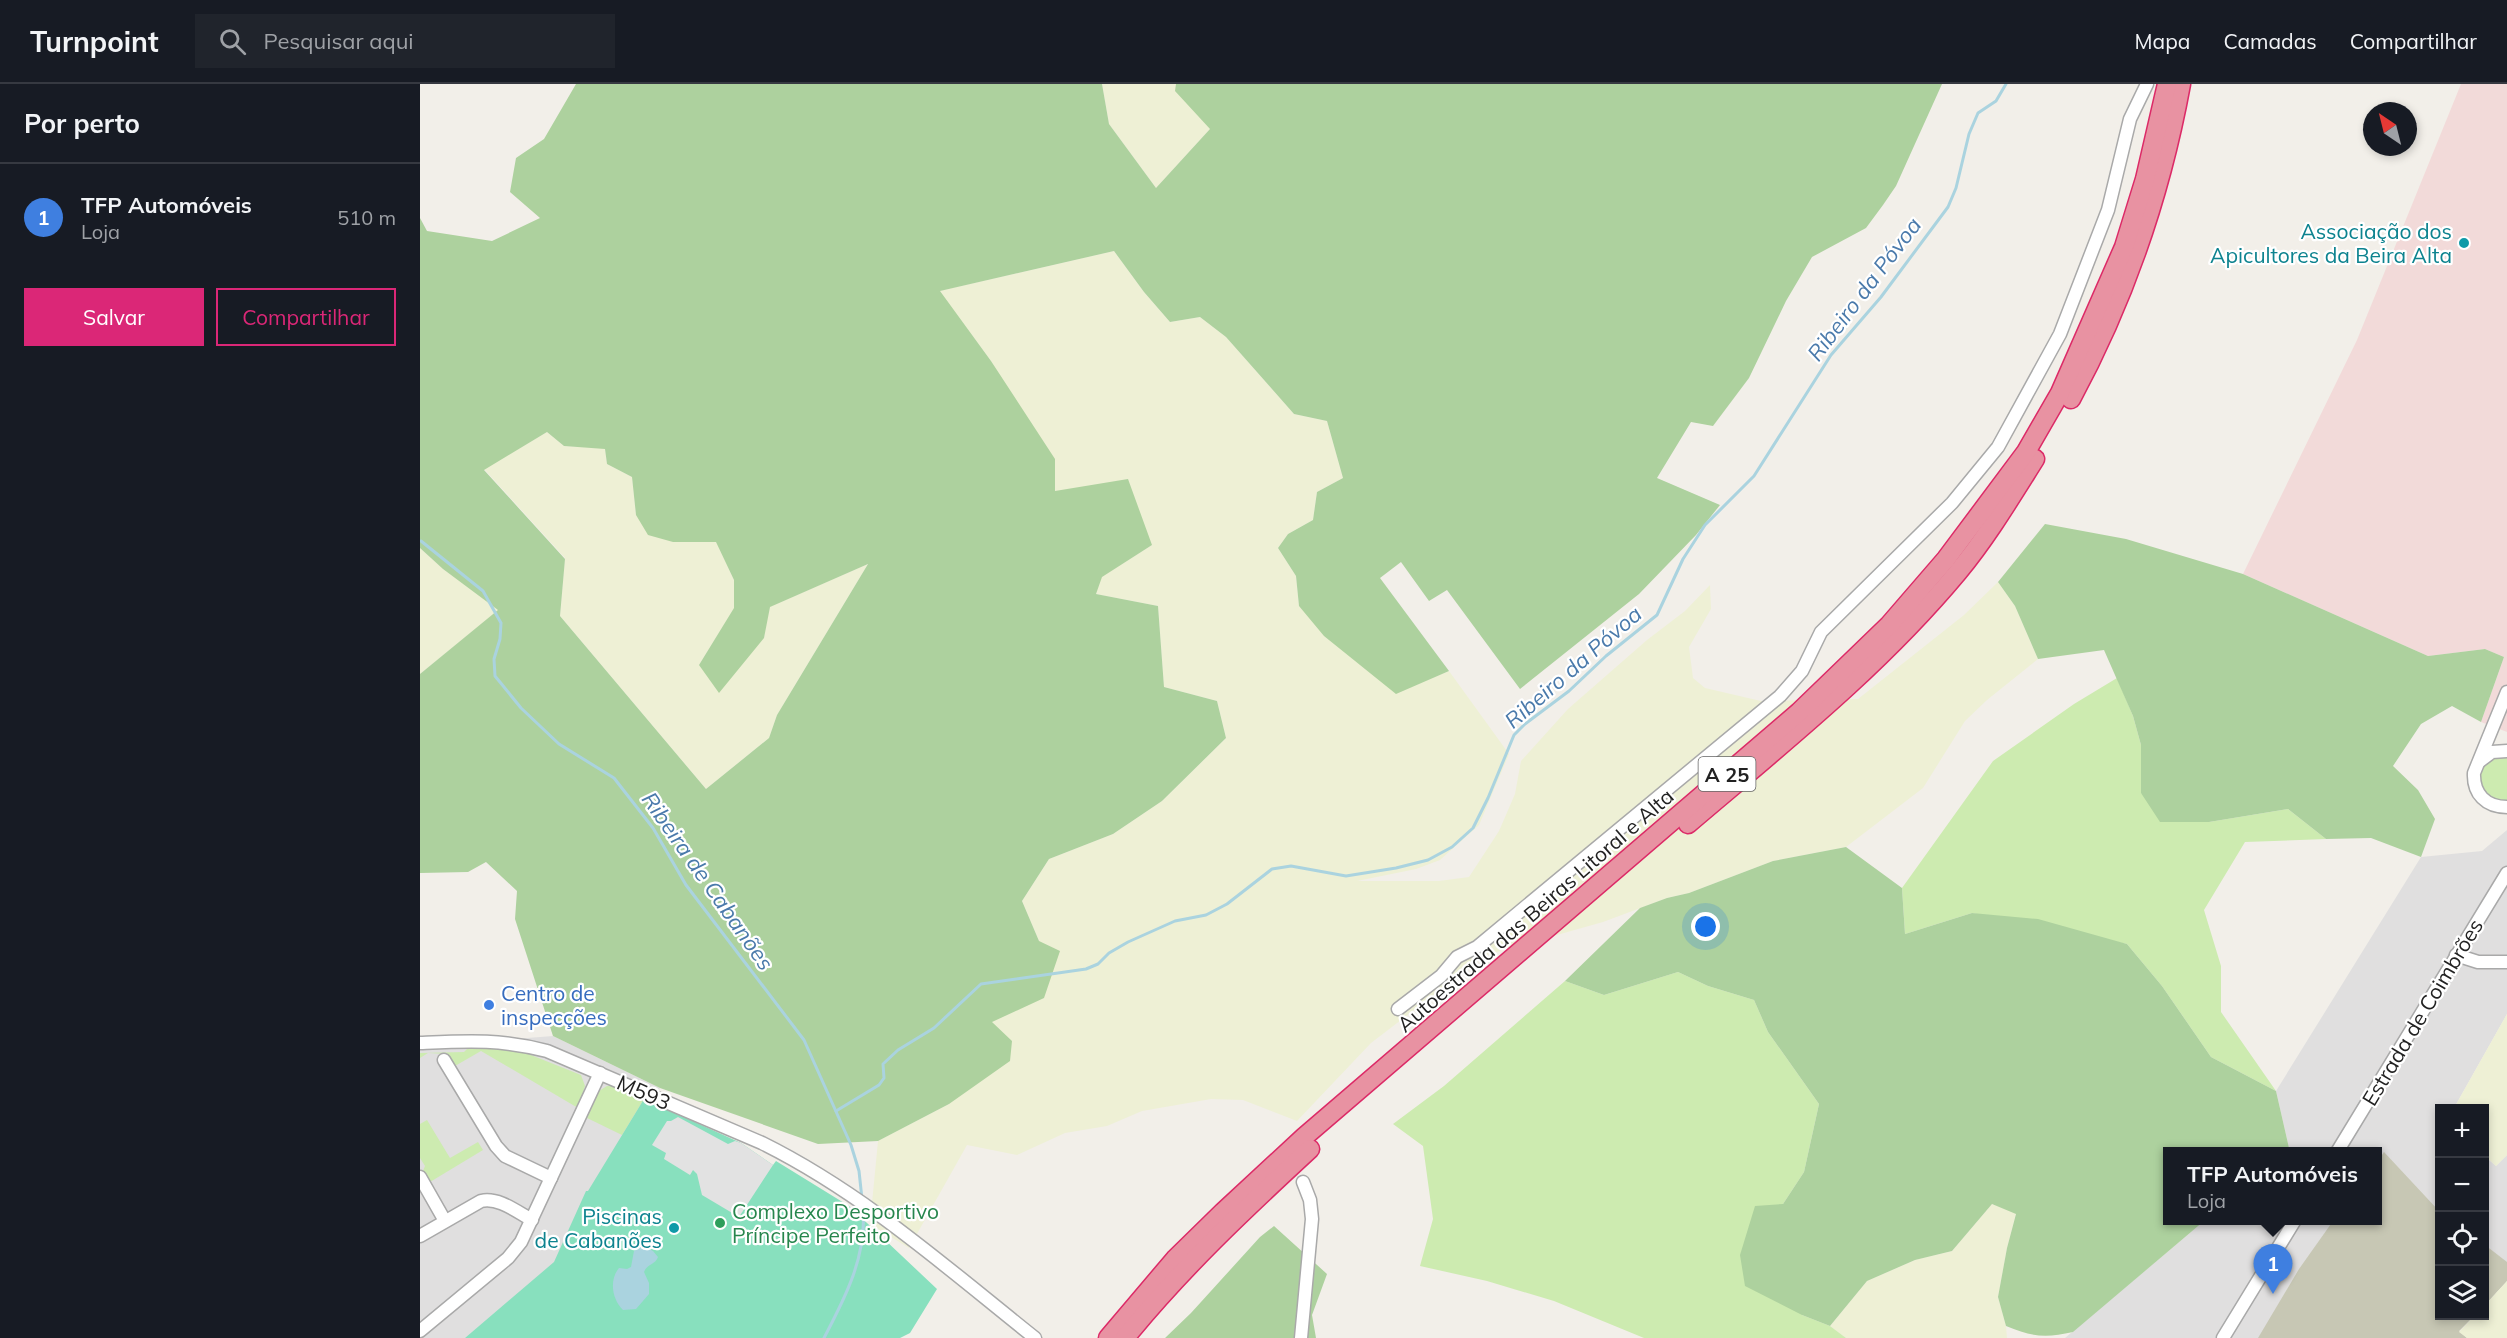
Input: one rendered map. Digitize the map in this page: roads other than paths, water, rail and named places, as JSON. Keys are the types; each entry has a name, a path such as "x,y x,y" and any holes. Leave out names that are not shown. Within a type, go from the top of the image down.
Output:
{"highway":[{"name":"Autoestrada das Beiras Litoral e Alta","path":"1108,1338 1175,1259 1223,1212 1304,1137 1800,712 1889,625 1946,559 2026,452 2060,393 2124,247 2145,179 2167,84"},
{"name":"Autoestrada das Beiras Litoral e Alta","path":"1125,1338 1187,1267 1313,1146 1817,713 1900,637 1960,571 2036,457 2072,396 2108,322 2135,259 2181,84"}],"street":[{"path":"1398,1009 1442,976 1457,957 1477,947 1780,696 1802,671 1821,632 1952,503 1998,447 2060,334 2108,210 2130,119 2147,84"},
{"path":"2507,692 2474,773 2476,791 2489,804 2507,807"},
{"path":"2492,730 2494,740 2504,750"},
{"path":"2478,764 2492,752 2504,750"},
{"name":"Estrada de Coimbrões","path":"2340,1147 2507,873"},
{"path":"2456,956 2478,962 2507,962"},
{"name":"M593","path":"420,1043 483,1040 516,1043 548,1051 762,1143 852,1195 1035,1338"},
{"path":"444,1060 496,1146 505,1156 551,1178"},
{"path":"420,1331 508,1258 521,1242 600,1072"},
{"path":"420,1177 446,1221"},
{"path":"1300,1338 1312,1219 1310,1200 1303,1182"},
{"path":"420,1236 488,1199 495,1200 532,1220"},
{"path":"2223,1338 2293,1225"}],"water":[{"path":"644,1246 658,1257 644,1272 649,1283 649,1294 636,1309 623,1310 614,1295 614,1278 619,1268 631,1267 634,1251"}],"waterway":[{"name":"Ribeiro da Póvoa","path":"836,1111 879,1085 884,1078 883,1064 898,1050 934,1028 981,984 1086,969 1098,964 1109,953 1128,942 1175,921 1206,915 1227,904 1272,869 1291,866 1346,876 1428,860 1452,847 1473,828 1514,735 1657,615 1683,559 1705,525 1754,476 1831,355 1881,297 1948,207 1956,188 1969,134 1978,113 1996,101 2006,84"},
{"name":"Ribeira de Cabanões","path":"421,541 483,591 501,623 500,639 494,659 495,676 521,708 559,744 614,778 653,828 686,885 804,1040 851,1145 859,1171 862,1199"},
{"name":"Ribeira de Cabanões","path":"824,1338 847,1292 858,1260 862,1243 863,1209"}],"place":[{"name":"Associação dos Apicultores da Beira Alta","path":"2464,243"},
{"name":"Centro de inspecções","path":"489,1005"},
{"name":"Complexo Desportivo Príncipe Perfeito","path":"720,1223"},
{"name":"Piscinas de Cabanões","path":"674,1228"},
{"name":"TFP Automóveis","path":"2273,1294"}]}
